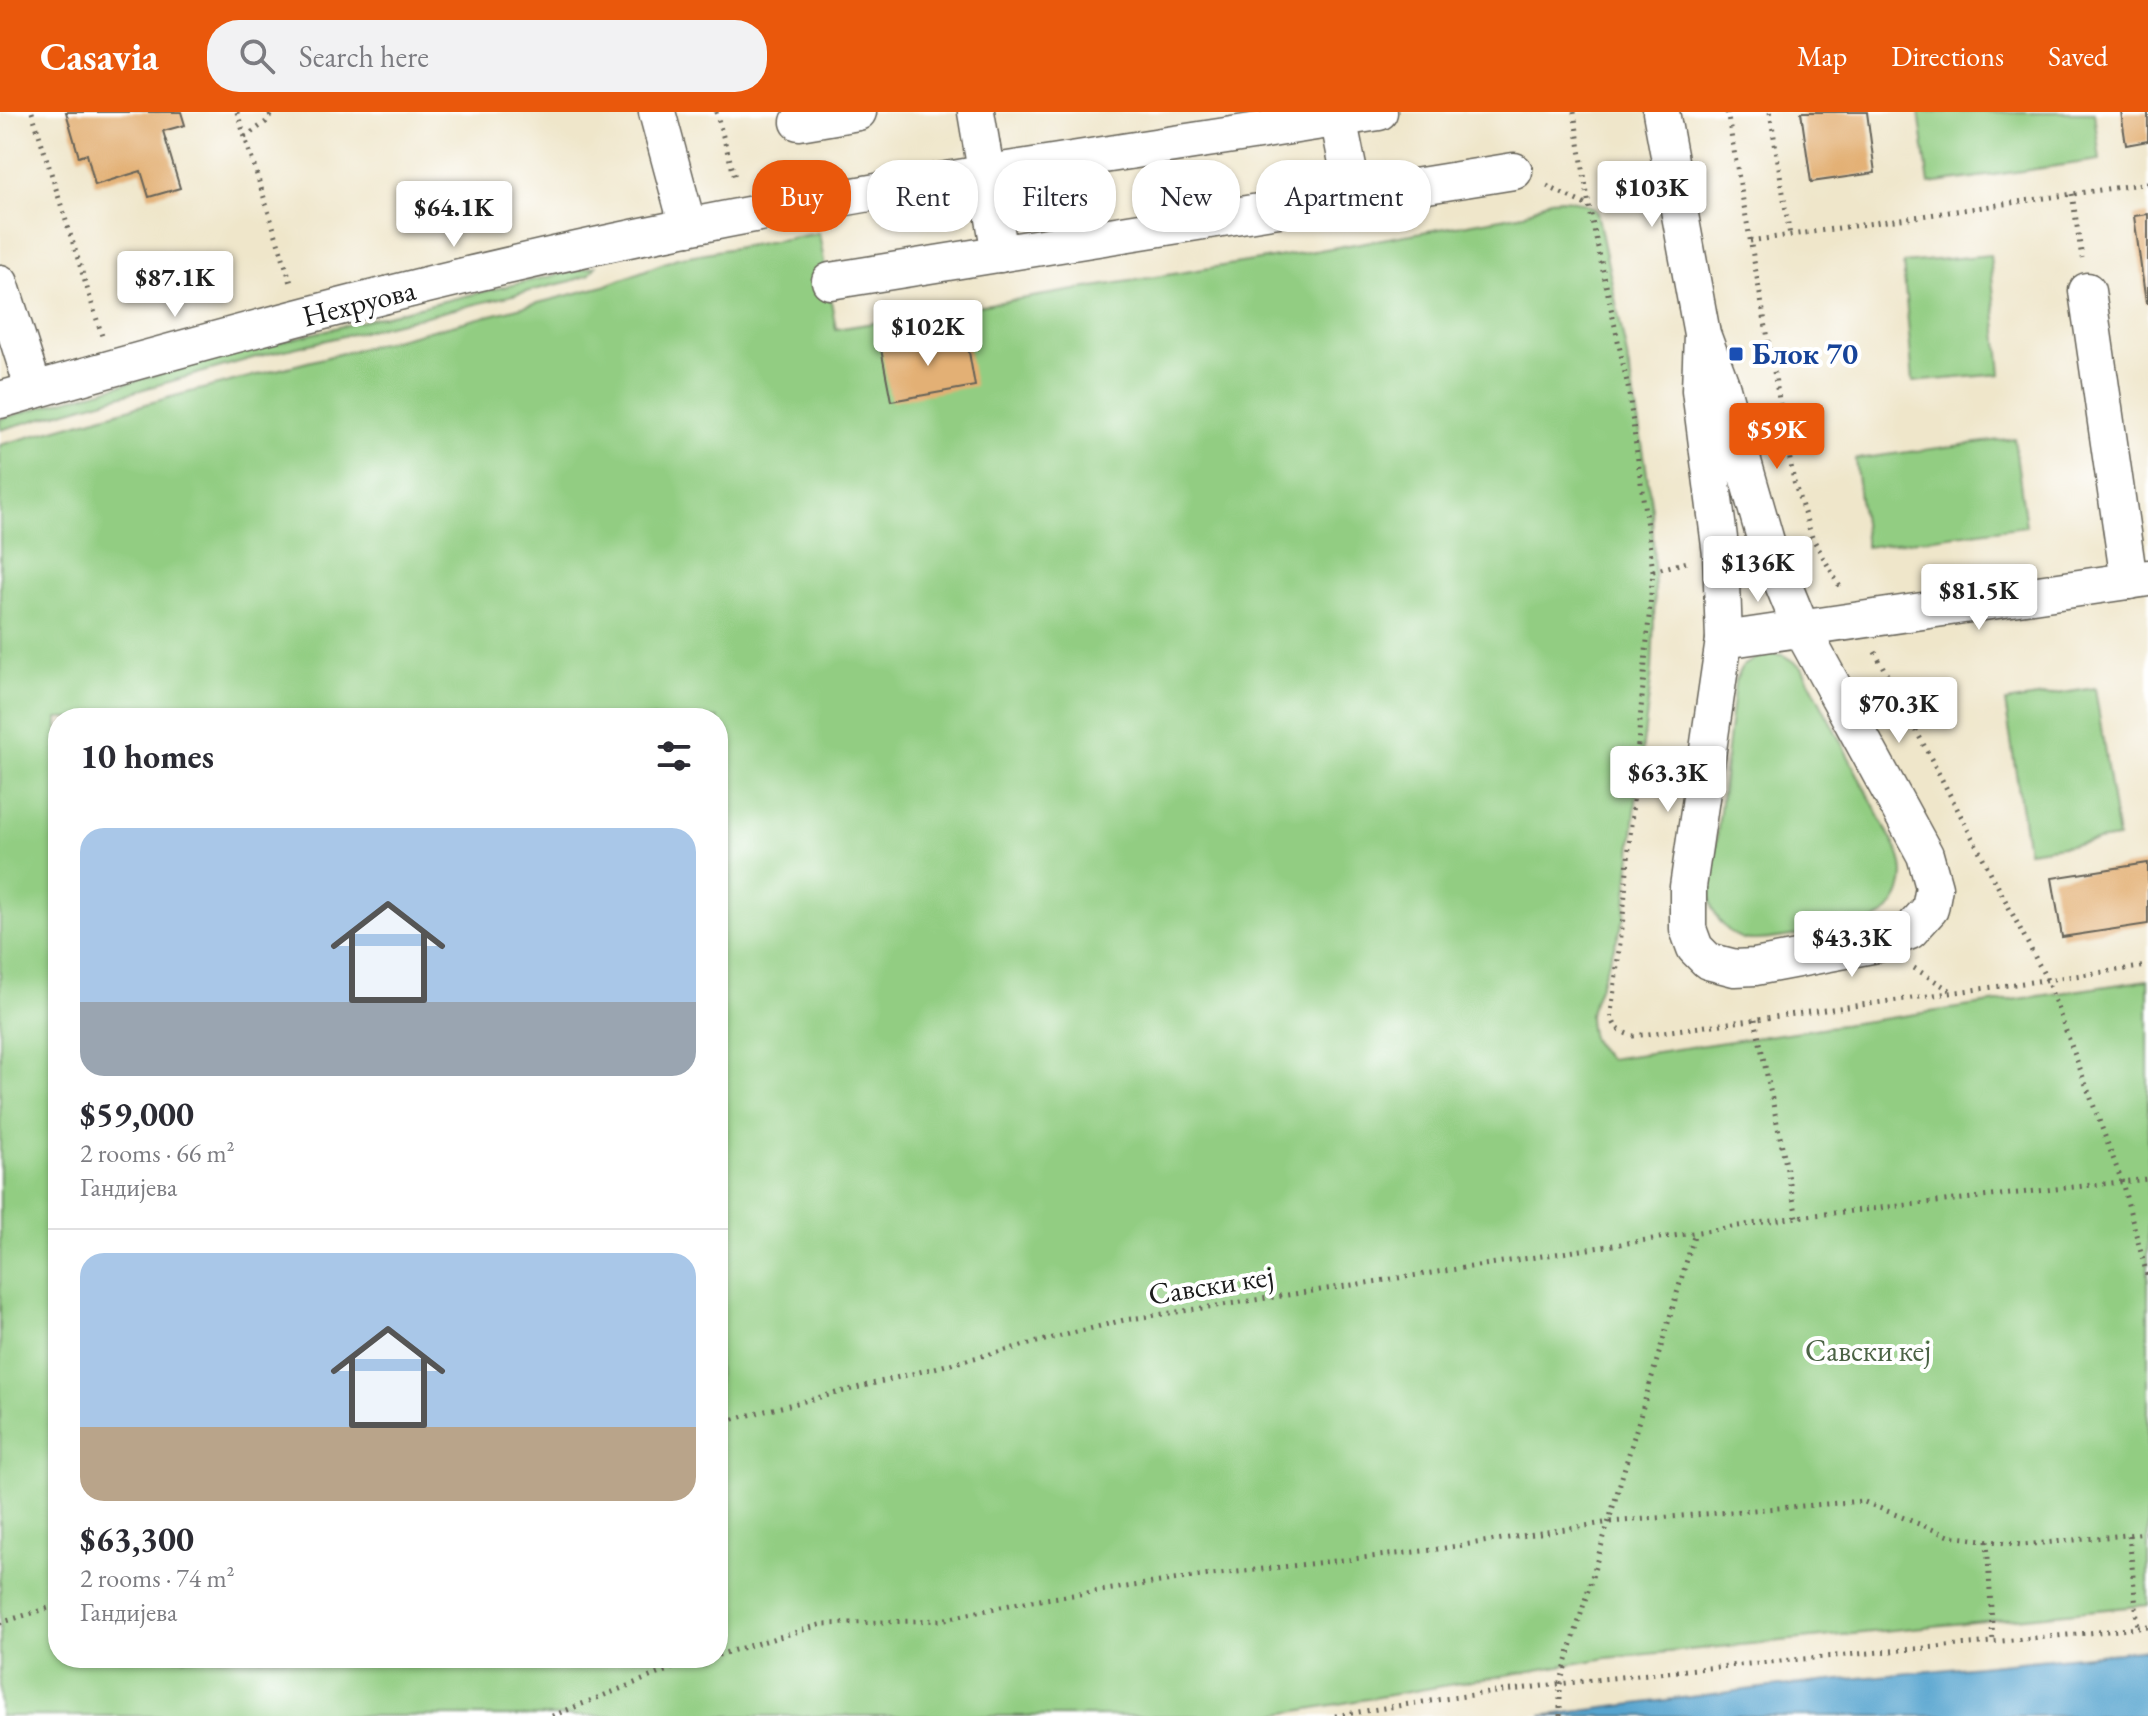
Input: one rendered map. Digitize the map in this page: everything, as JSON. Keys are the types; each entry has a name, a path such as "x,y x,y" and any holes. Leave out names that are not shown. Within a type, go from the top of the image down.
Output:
{"street":[{"path":"657,112 688,227"},
{"path":"799,122 858,112"},
{"path":"976,112 1000,254"},
{"name":"Нехруова","path":"851,197 1338,115 1379,112"},
{"path":"1661,112 1702,334 1721,385 1767,545 1801,628 1925,855 1934,887 1930,909 1910,931 1877,944 1755,967 1735,968 1708,961 1695,948 1688,929 1688,887 1724,640 1721,554 1700,390 1702,334"},
{"path":"1338,115 1347,160"},
{"path":"1431,185 1514,171"},
{"name":"Нехруова","path":"0,283 17,395 301,317 588,247 752,214"},
{"path":"830,281 1256,214"},
{"path":"1724,640 2138,579 2087,291"}],"path":[{"path":"32,112 111,367"},
{"path":"237,112 301,317"},
{"path":"245,137 266,122 272,112"},
{"path":"716,112 736,182 752,187"},
{"path":"1727,112 1794,482 1812,537 2047,980 2122,1182 2148,1279"},
{"path":"1770,112 1790,236"},
{"path":"1514,171 1589,206"},
{"path":"1750,241 2148,183"},
{"path":"2072,194 2087,291"},
{"path":"2047,980 2148,966"},
{"path":"1755,1019 1797,1217"},
{"name":"Савски кеј","path":"728,1420 1124,1320 1797,1217 2148,1179"},
{"path":"1560,1716 1560,1684 1695,1233"},
{"path":"728,1652 823,1624 941,1620 1019,1603 1193,1577 1432,1550 1610,1522 1862,1501 1949,1536 2022,1545 2148,1533"},
{"path":"2129,1535 2138,1628"},
{"path":"1987,1541 1993,1642"},
{"path":"0,1623 48,1608"},
{"path":"1335,1716 1436,1699 1560,1684 2148,1627"},
{"path":"552,1716 672,1668"}],"green space":[{"path":"1919,112 2094,112 2100,160 1929,184"},
{"path":"1550,200 1577,201 1589,206 1597,212 1626,351 1652,509 1655,593 1652,672 1625,917 1589,1015 1593,1040 1600,1050 1609,1059 2148,980 2148,1605 1607,1658 1268,1716 0,1716 0,445 171,397 604,286 677,258 819,233 836,329 1524,214"},
{"path":"1990,255 2001,374 1913,382 1903,263"},
{"path":"596,266 589,275 571,281 260,356 0,430 0,419 148,377 371,319"},
{"path":"2014,438 2026,526 1866,547 1855,459"},
{"path":"1765,653 1783,655 1802,667 1899,854 1903,874 1900,892 1890,908 1875,920 1807,934 1753,940 1743,939 1731,932 1720,922 1713,909 1710,896 1735,681 1743,666"},
{"path":"2095,688 2118,838 2028,851 2005,702"}],"water":[{"path":"2148,1649 2148,1716 1541,1716 1760,1688"}],"building":[{"path":"66,112 181,112 185,125 163,131 180,188 149,197 141,171 95,185 87,154 79,157"},
{"path":"1801,112 1867,112 1875,173 1811,182"},
{"path":"2121,112 2148,112 2148,141 2126,145"},
{"path":"2148,214 2148,303 2146,303 2134,216"},
{"path":"966,335 975,386 891,401 881,349"},
{"path":"2148,863 2148,924 2062,937 2052,878"}],"place":[{"name":"Блок 70","path":"1736,354"}]}
